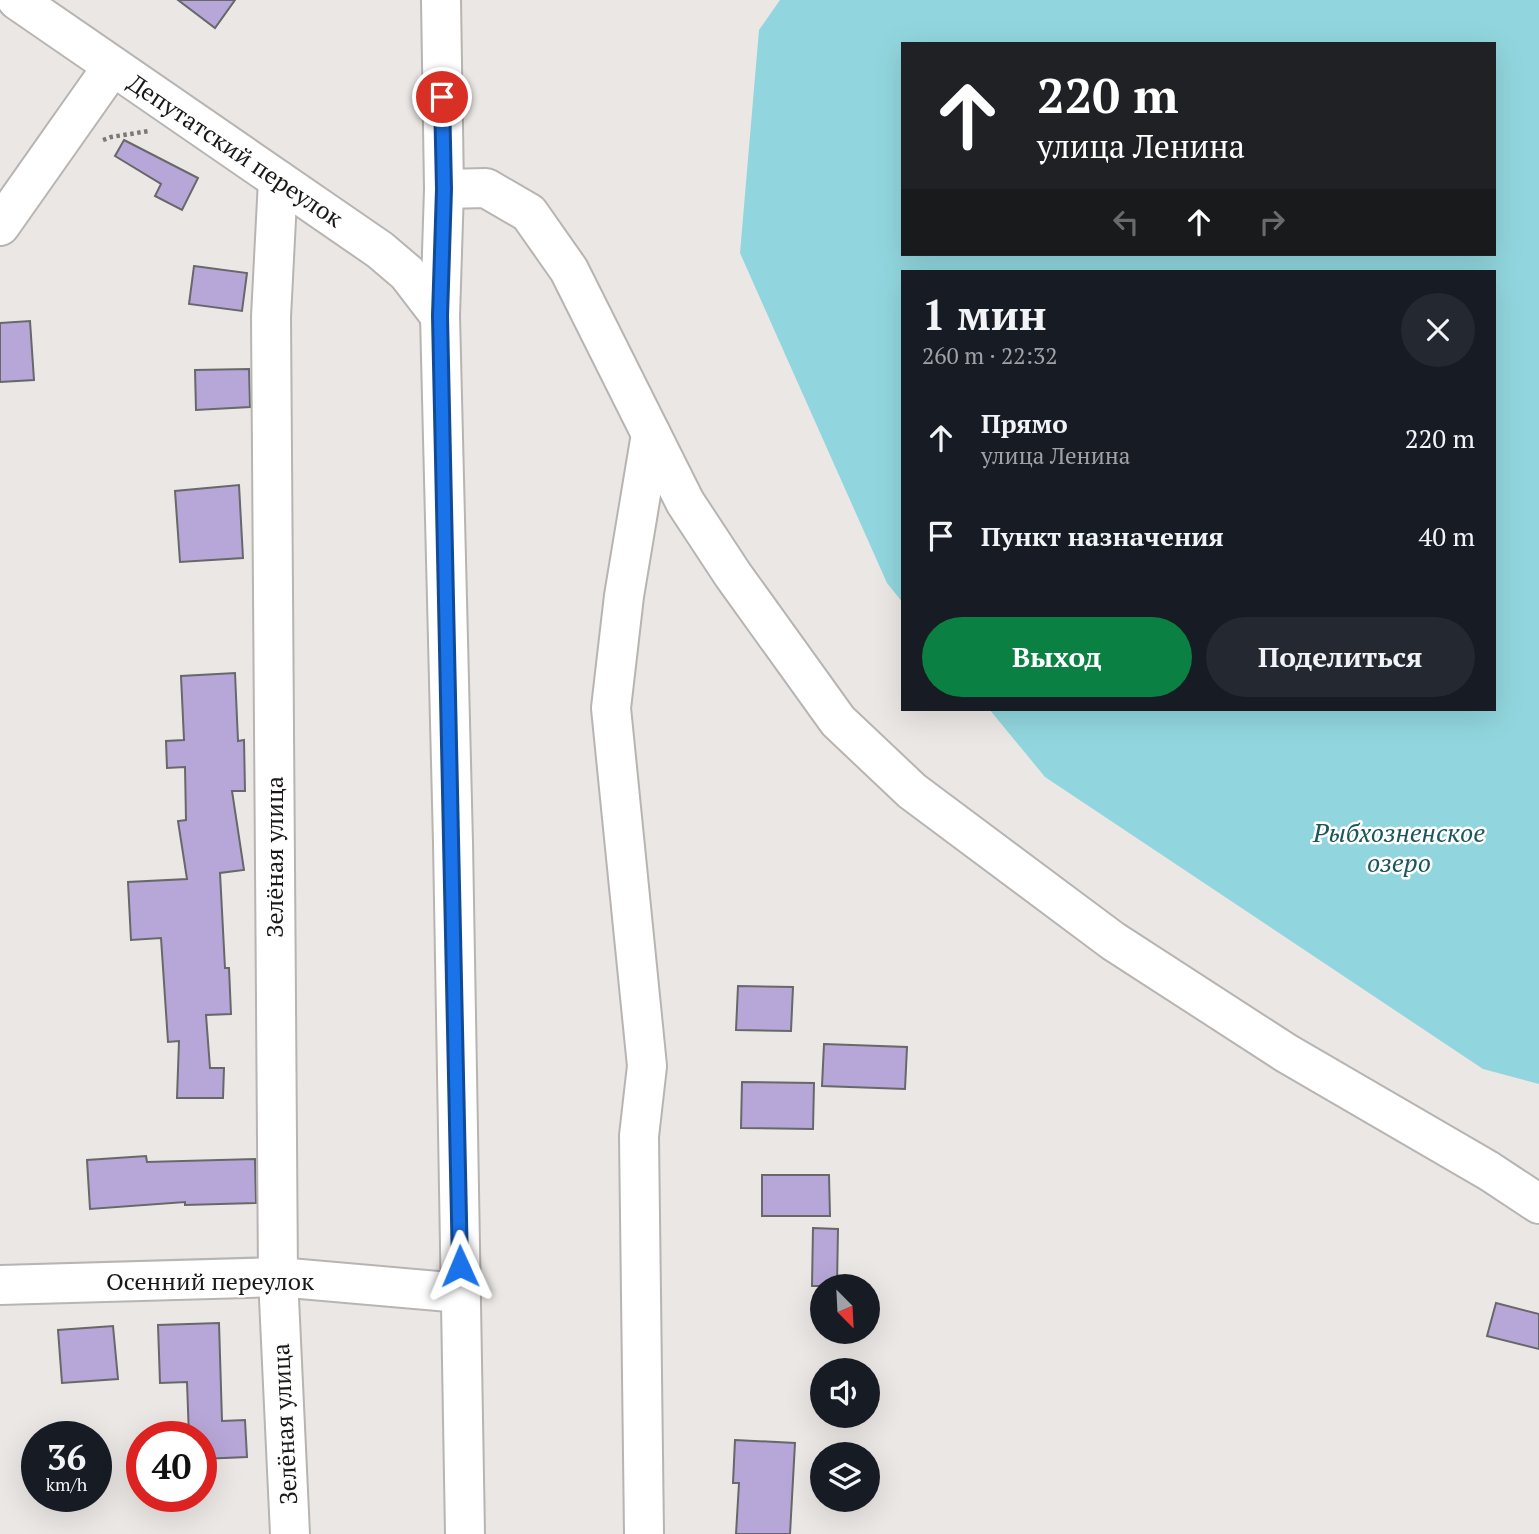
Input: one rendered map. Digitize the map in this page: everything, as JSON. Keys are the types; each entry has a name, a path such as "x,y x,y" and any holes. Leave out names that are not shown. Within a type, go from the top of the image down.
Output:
{"street":[{"name":"Депутатский переулок","path":"17,0 380,250 407,273 440,316"},
{"path":"441,0 444,189 440,316 454,857 465,1534"},
{"path":"0,226 112,67"},
{"name":"Зелёная улица","path":"278,180 271,317 278,1277 290,1534"},
{"path":"444,189 486,188 528,213 569,270 691,512 838,721 912,790 1113,941 1286,1053 1489,1171 1539,1204"},
{"path":"644,1534 639,1136 647,1066 611,708 624,596 651,434"},
{"name":"Осенний переулок","path":"0,1285 278,1277 461,1293"}],"water":[{"name":"Рыбхозненское озеро","path":"780,0 1539,0 1539,1084 1483,1069 1045,777 991,711 1496,711 1496,270 901,270 901,600 887,583 740,253 759,30"}],"building":[{"path":"178,0 235,0 215,28"},
{"path":"124,140 198,178 182,210 155,196 161,184 115,156"},
{"path":"194,266 247,273 242,311 189,304"},
{"path":"30,321 34,380 0,382 0,323"},
{"path":"249,369 250,407 196,410 195,370"},
{"path":"239,485 243,558 180,562 175,491"},
{"path":"235,673 238,741 244,740 245,791 232,791 244,870 220,873 225,968 229,968 231,1014 206,1015 210,1068 224,1068 223,1098 177,1098 179,1041 168,1042 161,938 131,940 128,882 187,879 178,821 186,820 185,767 167,768 166,741 184,740 181,676"},
{"path":"738,986 793,987 791,1031 736,1030"},
{"path":"824,1044 907,1047 905,1089 822,1086"},
{"path":"742,1082 814,1083 813,1129 741,1128"},
{"path":"146,1156 147,1162 255,1159 256,1203 185,1205 185,1202 90,1209 87,1160"},
{"path":"762,1175 829,1175 830,1216 762,1216"},
{"path":"813,1228 838,1229 837,1274 812,1274"},
{"path":"1496,1303 1539,1314 1539,1349 1487,1336"},
{"path":"219,1323 222,1421 245,1420 247,1457 217,1458 217,1421 188,1421 187,1382 160,1383 158,1325"},
{"path":"113,1326 118,1379 62,1383 58,1330"},
{"path":"735,1440 795,1443 790,1534 736,1534 739,1483 733,1483"}],"route":[{"path":"442,97 444,189 440,316 460,1266"}]}
